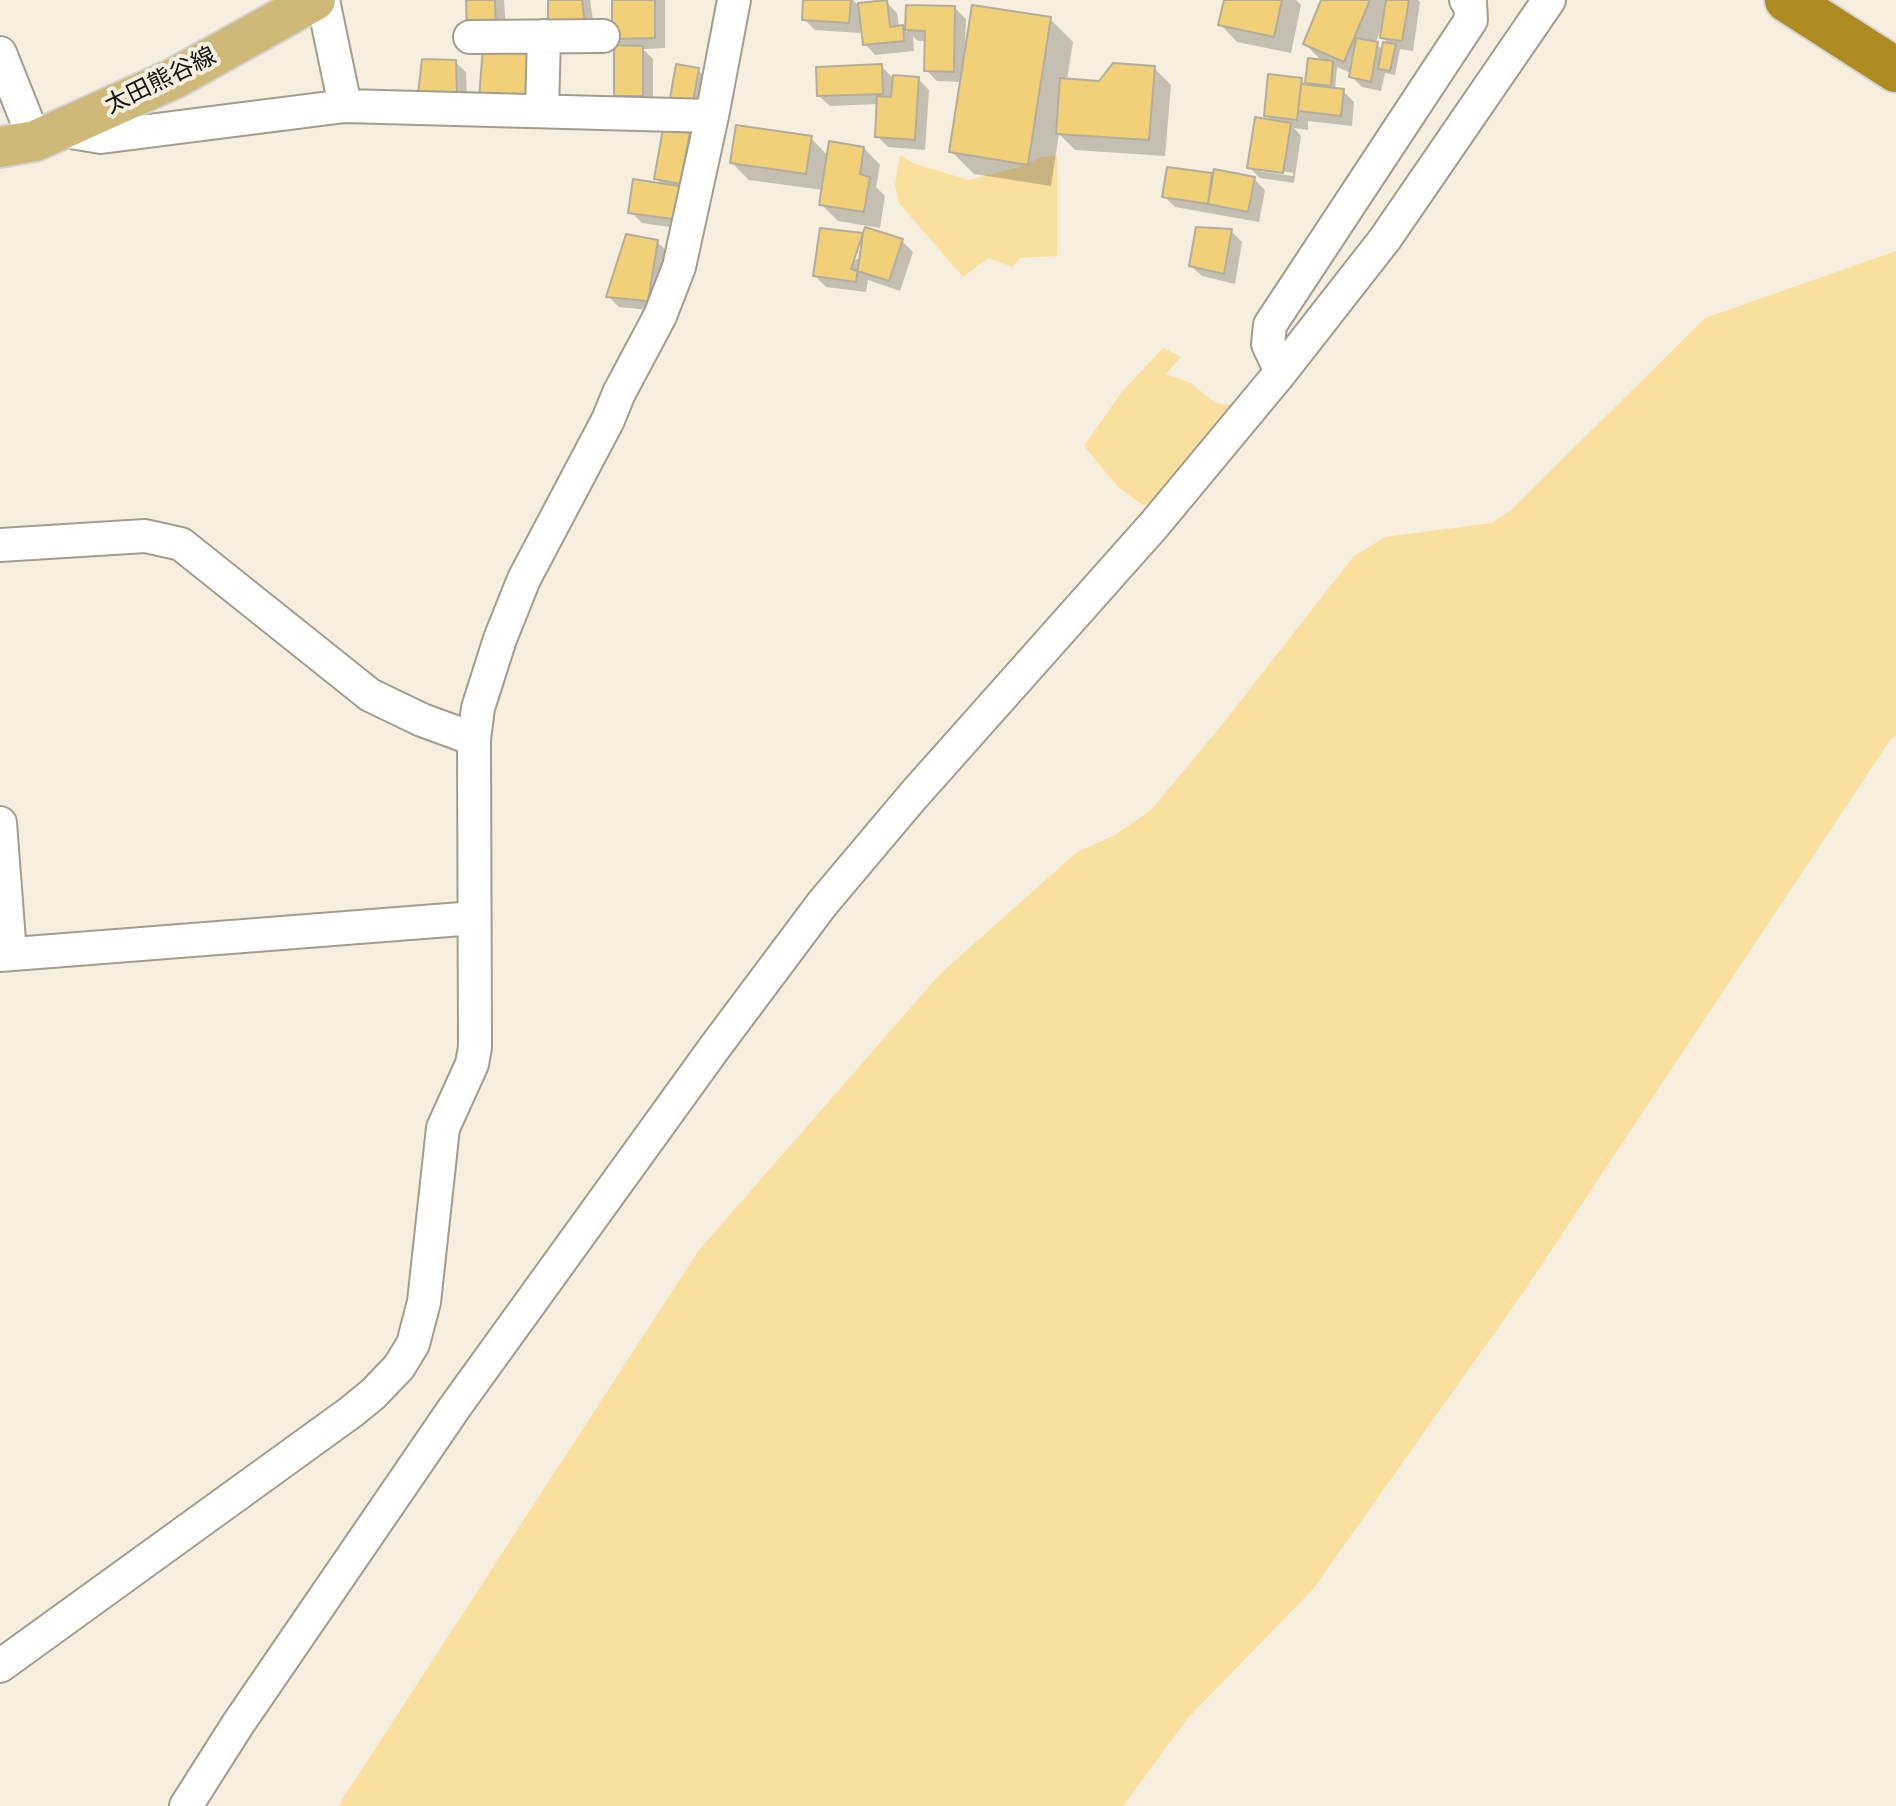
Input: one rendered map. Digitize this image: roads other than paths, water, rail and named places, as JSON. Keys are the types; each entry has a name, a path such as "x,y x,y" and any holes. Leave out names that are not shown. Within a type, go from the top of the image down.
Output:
{"highway":[{"path":"1787,0 1896,70"},
{"path":"1835,0 1896,38"}],"main road":[{"name":"太田熊谷線","path":"31,139 175,78 315,0"}],"street":[{"path":"323,0 345,106"},
{"path":"0,1666 351,1412 373,1394 406,1356 420,1324 424,1302 443,1128 472,1064 475,1047 474,739 478,708 500,639 524,579 660,316 679,267 734,0"},
{"path":"1281,372 1268,344 1270,325 1471,20 1470,3 1466,0"},
{"path":"186,1806 238,1724 455,1407 822,904 913,796 1154,525 1281,372 1385,239 1549,0"},
{"path":"542,111 544,36"},
{"path":"470,37 603,36"},
{"path":"0,53 31,139 101,137 345,106 712,116"},
{"path":"0,545 145,536 181,544 370,695 422,720 474,739"},
{"path":"0,823 5,955 474,918"}]}
